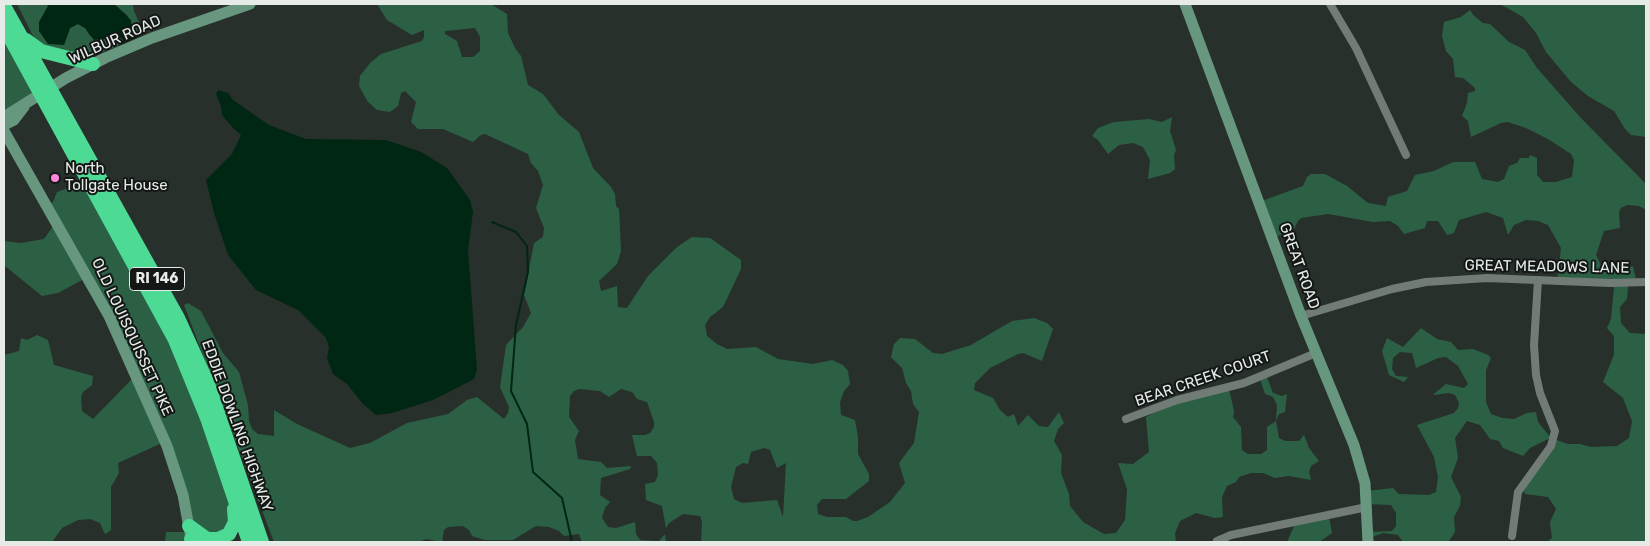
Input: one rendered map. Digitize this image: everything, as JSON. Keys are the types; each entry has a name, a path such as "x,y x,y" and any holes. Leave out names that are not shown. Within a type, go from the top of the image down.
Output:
{"highway":[{"name":"EDDIE DOWLING HIGHWAY","path":"4,6 178,318 208,384 262,542"},
{"name":"EDDIE DOWLING HIGHWAY","path":"4,27 171,332 197,392 249,542"},
{"path":"18,32 41,51 93,64"},
{"path":"190,536 207,539 224,536 233,529 235,522 233,493"}],"street":[{"name":"WILBUR ROAD","path":"4,117 66,78 93,64 139,43 250,4"},
{"name":"GREAT ROAD","path":"1185,4 1301,316 1358,458 1364,479 1368,542"},
{"path":"1330,4 1356,48 1406,155"},
{"name":"WILBUR ROAD","path":"4,125 14,120 26,104"},
{"name":"OLD LOUISQUISSET PIKE","path":"4,131 109,316 167,446 183,495 190,536"},
{"name":"GREAT MEADOWS LANE","path":"1301,316 1392,289 1426,282 1487,278 1610,283 1646,282"},
{"path":"1512,536 1518,492 1551,446 1555,431 1540,393 1535,366 1538,280"},
{"name":"BEAR CREEK COURT","path":"1126,419 1177,400 1244,383 1316,353"},
{"path":"1217,541 1231,535 1367,507"}],"shaded area":[{"path":"17,4 46,4 49,6 39,22 39,31 64,45 70,28 78,24 85,28 90,36 101,40 110,37 123,39 118,46 95,55 70,55 42,47 32,34"},
{"path":"46,4 114,4 131,20 132,37 144,34 118,46 123,40 120,37 94,40 85,28 78,24 70,28 64,45 48,44 39,31 39,22 48,6"},
{"path":"114,4 133,4 143,32 132,37 132,26 127,15"},
{"path":"377,4 491,4 507,14 508,33 521,56 528,85 543,94 559,115 579,132 593,168 615,194 616,206 619,209 621,251 617,264 599,281 601,291 617,286 618,307 627,308 648,276 677,247 692,237 710,238 741,260 741,269 723,307 710,317 705,325 707,336 727,349 756,347 778,359 813,364 832,360 843,365 848,371 850,384 844,391 840,402 841,415 855,420 858,454 869,474 869,481 846,499 822,499 817,505 818,514 827,517 846,517 857,521 868,517 890,502 905,483 899,463 914,443 919,412 913,404 911,391 906,383 902,368 891,357 894,344 900,338 915,339 933,353 942,354 971,345 1012,321 1034,318 1047,323 1053,329 1042,361 1023,353 1018,354 990,368 975,383 974,390 993,398 1000,410 1008,417 1014,414 1018,426 1028,415 1039,426 1048,427 1059,412 1064,423 1058,429 1054,441 1062,455 1061,473 1069,494 1070,506 1083,522 1104,534 1116,533 1125,520 1127,489 1118,463 1133,464 1149,452 1146,417 1177,401 1229,389 1234,411 1233,417 1241,427 1242,450 1248,454 1261,454 1267,450 1267,427 1276,421 1279,438 1285,441 1299,441 1304,435 1309,448 1319,461 1311,466 1309,472 1311,480 1289,476 1275,478 1263,473 1251,473 1239,477 1236,482 1227,486 1222,497 1223,517 1215,518 1196,513 1180,521 1175,533 1176,542 701,542 702,522 700,516 683,514 669,523 666,528 662,506 646,500 645,484 655,482 658,475 657,463 651,456 637,456 632,435 645,435 650,433 654,427 647,402 637,399 632,392 621,389 609,397 600,391 579,389 570,396 569,417 579,431 575,440 578,459 601,462 607,468 631,466 630,469 601,478 600,495 610,502 605,508 602,518 608,527 616,528 635,522 636,534 640,540 659,541 665,534 666,542 582,542 579,534 564,536 559,531 549,527 536,526 513,540 485,540 472,536 469,530 463,526 448,527 444,530 442,542 426,539 419,542 274,542 184,305 188,303 201,311 223,353 239,372 252,429 258,434 274,436 274,410 297,424 350,448 370,443 407,423 448,414 467,400 477,397 504,419 509,407 500,387 506,345 523,327 531,313 524,295 534,243 543,237 544,228 536,208 543,185 538,171 531,163 528,154 485,134 473,142 443,129 418,129 411,122 416,102 405,91 401,93 398,106 390,112 377,110 368,102 359,86 360,76 370,63 381,54 422,41 424,37 424,30 412,35 387,20","holes":["475,28 480,37 480,51 473,57 462,57 457,41 445,34 445,31","764,448 770,450 777,468 786,463 783,517 777,500 742,503 734,499 731,487 736,467 743,463 748,464 751,452"]},
{"path":"1500,4 1646,4 1646,137 1631,135 1614,111 1588,96 1571,82 1546,52 1536,33 1523,17"},
{"path":"1470,10 1474,16 1483,23 1490,24 1509,42 1525,50 1537,68 1580,117 1646,184 1646,210 1639,206 1627,205 1621,208 1619,212 1620,228 1604,231 1596,255 1601,265 1611,269 1622,270 1633,266 1637,284 1628,286 1627,299 1620,307 1621,323 1630,333 1646,334 1646,542 1547,542 1552,538 1550,522 1556,509 1548,497 1525,494 1522,485 1540,460 1550,438 1530,448 1523,456 1503,448 1499,441 1490,439 1480,425 1467,421 1455,438 1458,458 1451,477 1461,497 1460,506 1454,517 1455,532 1449,541 1403,542 1398,535 1383,533 1369,538 1368,532 1392,531 1396,526 1396,513 1391,505 1367,504 1366,491 1393,488 1399,494 1429,495 1436,492 1438,477 1434,457 1417,425 1454,413 1459,403 1455,395 1449,393 1433,395 1446,384 1464,388 1468,384 1458,366 1446,357 1438,358 1416,368 1412,353 1400,352 1393,358 1392,369 1396,376 1408,377 1404,382 1389,375 1382,351 1387,338 1403,347 1421,328 1437,339 1451,342 1458,350 1473,349 1488,355 1491,358 1486,370 1486,402 1491,414 1502,418 1514,419 1527,413 1536,412 1538,422 1551,438 1568,444 1580,444 1591,447 1617,446 1629,438 1632,421 1623,398 1603,382 1614,355 1614,336 1607,328 1611,319 1614,287 1557,282 1561,248 1548,225 1538,221 1526,220 1514,225 1508,235 1503,218 1486,212 1459,220 1454,233 1447,235 1438,221 1427,221 1425,228 1404,234 1398,226 1390,221 1373,222 1328,214 1301,218 1294,229 1273,238 1259,202 1303,186 1307,177 1311,174 1325,174 1347,186 1368,203 1386,206 1388,197 1407,191 1415,175 1434,171 1453,162 1475,162 1482,179 1498,182 1504,179 1509,166 1517,163 1520,158 1529,158 1530,155 1537,158 1537,175 1543,182 1556,182 1572,177 1574,160 1571,154 1526,128 1508,122 1501,123 1471,137 1468,121 1462,116 1467,103 1468,93 1475,91 1475,88 1463,78 1455,77 1453,59 1446,51 1442,36 1444,22 1461,17"},
{"path":"4,28 41,95 4,114"},
{"path":"218,90 228,93 233,100 269,125 306,139 386,140 421,152 447,168 470,200 473,212 468,250 477,370 474,379 433,400 392,413 376,415 363,404 347,384 333,374 327,358 329,347 326,338 298,310 256,290 228,255 214,213 206,180 232,154 241,135 222,115 221,106 216,94"},
{"path":"1172,117 1170,131 1176,150 1174,155 1175,169 1170,173 1148,179 1150,160 1143,147 1133,143 1119,145 1108,154 1098,140 1092,136 1098,128 1114,122 1149,119 1162,122"},
{"path":"88,181 157,302 225,472 233,527 191,542 165,542 166,532 189,532 164,442 118,463 119,473 111,487 111,530 107,533 105,534 100,523 90,519 78,520 62,528 52,542 4,542 4,355 19,351 21,338 27,340 37,335 48,340 54,365 93,376 92,385 83,392 81,397 82,411 93,419 132,379 88,277 58,293 42,296 5,266 4,241 21,243 44,239 56,222 47,206 53,202 57,192"},
{"path":"1267,377 1273,393 1282,396 1287,394 1285,412 1279,414 1276,421 1277,405 1273,397 1265,394 1260,379"},
{"path":"1329,516 1332,533 1319,542 1287,542 1295,524"}],"waterway":[{"path":"492,222 516,232 527,246 528,272 516,325 511,391 527,424 533,472 562,498 572,542"}],"place":[{"name":"North Tollgate House","path":"55,178"}]}
